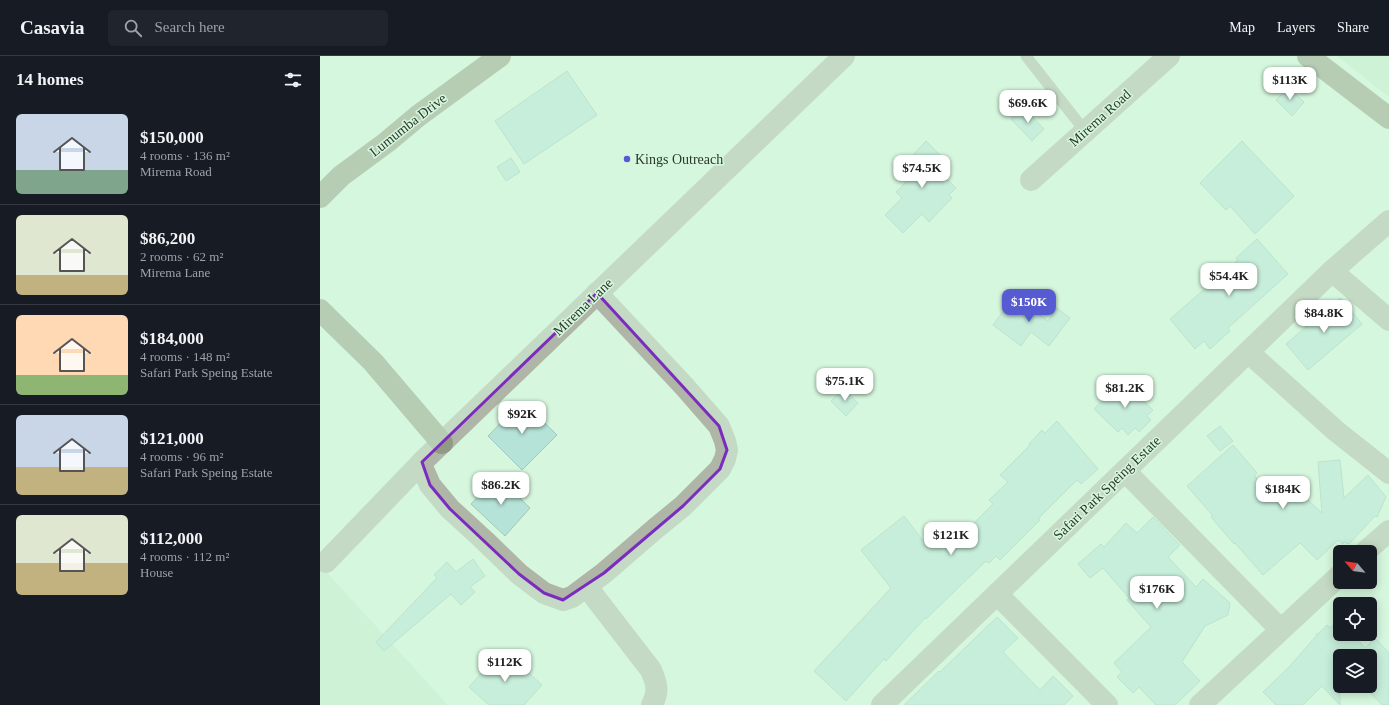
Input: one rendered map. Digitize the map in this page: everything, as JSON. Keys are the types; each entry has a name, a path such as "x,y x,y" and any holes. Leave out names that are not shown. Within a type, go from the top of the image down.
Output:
{"street":[{"name":"Lumumba Drive","path":"320,197 341,176 387,142 418,116 500,56"},
{"name":"Mirema Lane","path":"326,562 422,462 844,56"},
{"name":"Mirema Road","path":"1031,180 1169,56"},
{"path":"1308,56 1389,118"},
{"name":"Safari Park Speing Estate","path":"882,705 1332,271 1389,221"},
{"path":"1332,271 1389,320"},
{"path":"422,462 423,469 430,485 450,509 519,574 544,593 563,600 572,597 587,587 683,506 720,469 725,459 727,450 719,426 684,386 597,293"},
{"path":"320,310 373,362 442,443"},
{"path":"1248,352 1336,431 1389,473"},
{"path":"1124,472 1280,629"},
{"path":"1373,545 1389,531"},
{"path":"1200,705 1333,581"},
{"path":"587,587 651,670 657,685 655,698 652,705"},
{"path":"997,594 1107,705"}],"lane":[{"path":"1026,56 1085,131"}],"highlighted area":[{"path":"597,293 719,426 727,450 720,469 683,506 604,573 563,600 544,593 519,574 450,509 430,485 422,462"}],"shaded area":[{"path":"1337,56 1389,56 1389,97"},
{"path":"320,565 448,705 320,705"}],"building":[{"path":"567,71 597,115 524,164 495,121"},
{"path":"1288,87 1304,102 1292,116 1276,100"},
{"path":"1023,107 1044,129 1032,141 1011,119"},
{"path":"926,141 950,165 942,174 956,188 949,195 952,198 929,222 922,214 903,233 885,215 902,198 896,192 909,179 899,170"},
{"path":"1242,141 1294,196 1255,234 1230,206 1226,210 1200,183"},
{"path":"511,158 520,172 506,181 497,167"},
{"path":"1257,239 1288,274 1228,328 1230,331 1210,349 1204,341 1195,349 1170,319 1238,260 1236,258"},
{"path":"1014,296 1048,321 1057,308 1070,318 1049,346 1031,332 1021,346 993,325"},
{"path":"1340,298 1362,324 1308,370 1286,344"},
{"path":"1122,380 1153,410 1147,416 1151,420 1139,432 1135,428 1128,435 1122,428 1118,432 1094,409"},
{"path":"843,389 858,403 846,416 831,401"},
{"path":"522,401 557,435 522,470 488,436"},
{"path":"1057,421 1098,469 1081,484 1077,480 1000,560 996,556 989,563 986,561 926,619 925,618 886,661 884,659 846,701 814,671 891,588 861,550 904,516 924,542 938,528 950,541 954,538 957,540 993,504 989,500 1008,482 1000,475 1030,445 1029,444 1042,430 1045,433"},
{"path":"1220,426 1233,441 1220,451 1207,436"},
{"path":"1233,445 1257,473 1254,475 1279,505 1295,488 1322,513 1318,462 1340,460 1344,498 1368,475 1386,497 1377,517 1375,516 1349,544 1344,542 1343,544 1338,540 1317,560 1300,543 1263,575 1235,543 1234,544 1211,517 1213,516 1187,486"},
{"path":"497,476 530,508 505,536 471,504"},
{"path":"1153,517 1180,545 1168,557 1196,587 1203,579 1230,603 1228,615 1205,626 1182,662 1200,681 1175,705 1156,705 1139,687 1133,693 1117,677 1122,672 1114,663 1151,627 1127,600 1129,598 1103,568 1090,578 1078,564 1101,544 1104,547 1126,523 1137,533"},
{"path":"473,559 485,576 470,587 475,592 461,605 451,594 384,651 376,642 437,578 434,575 447,562 456,572"},
{"path":"997,617 1018,638 1003,652 1040,690 1053,676 1073,696 1064,705 904,705 939,671 940,672"},
{"path":"1327,625 1330,628 1333,625 1333,641 1359,641 1365,648 1372,641 1377,640 1389,653 1389,705 1382,705 1371,693 1377,693 1377,649 1333,649 1333,693 1340,693 1340,705 1322,686 1303,705 1276,705 1263,692 1289,667 1317,635 1316,634 1318,634"},
{"path":"503,649 542,685 524,705 489,705 469,687"}],"place":[{"name":"Kings Outreach","path":"627,159"}]}
